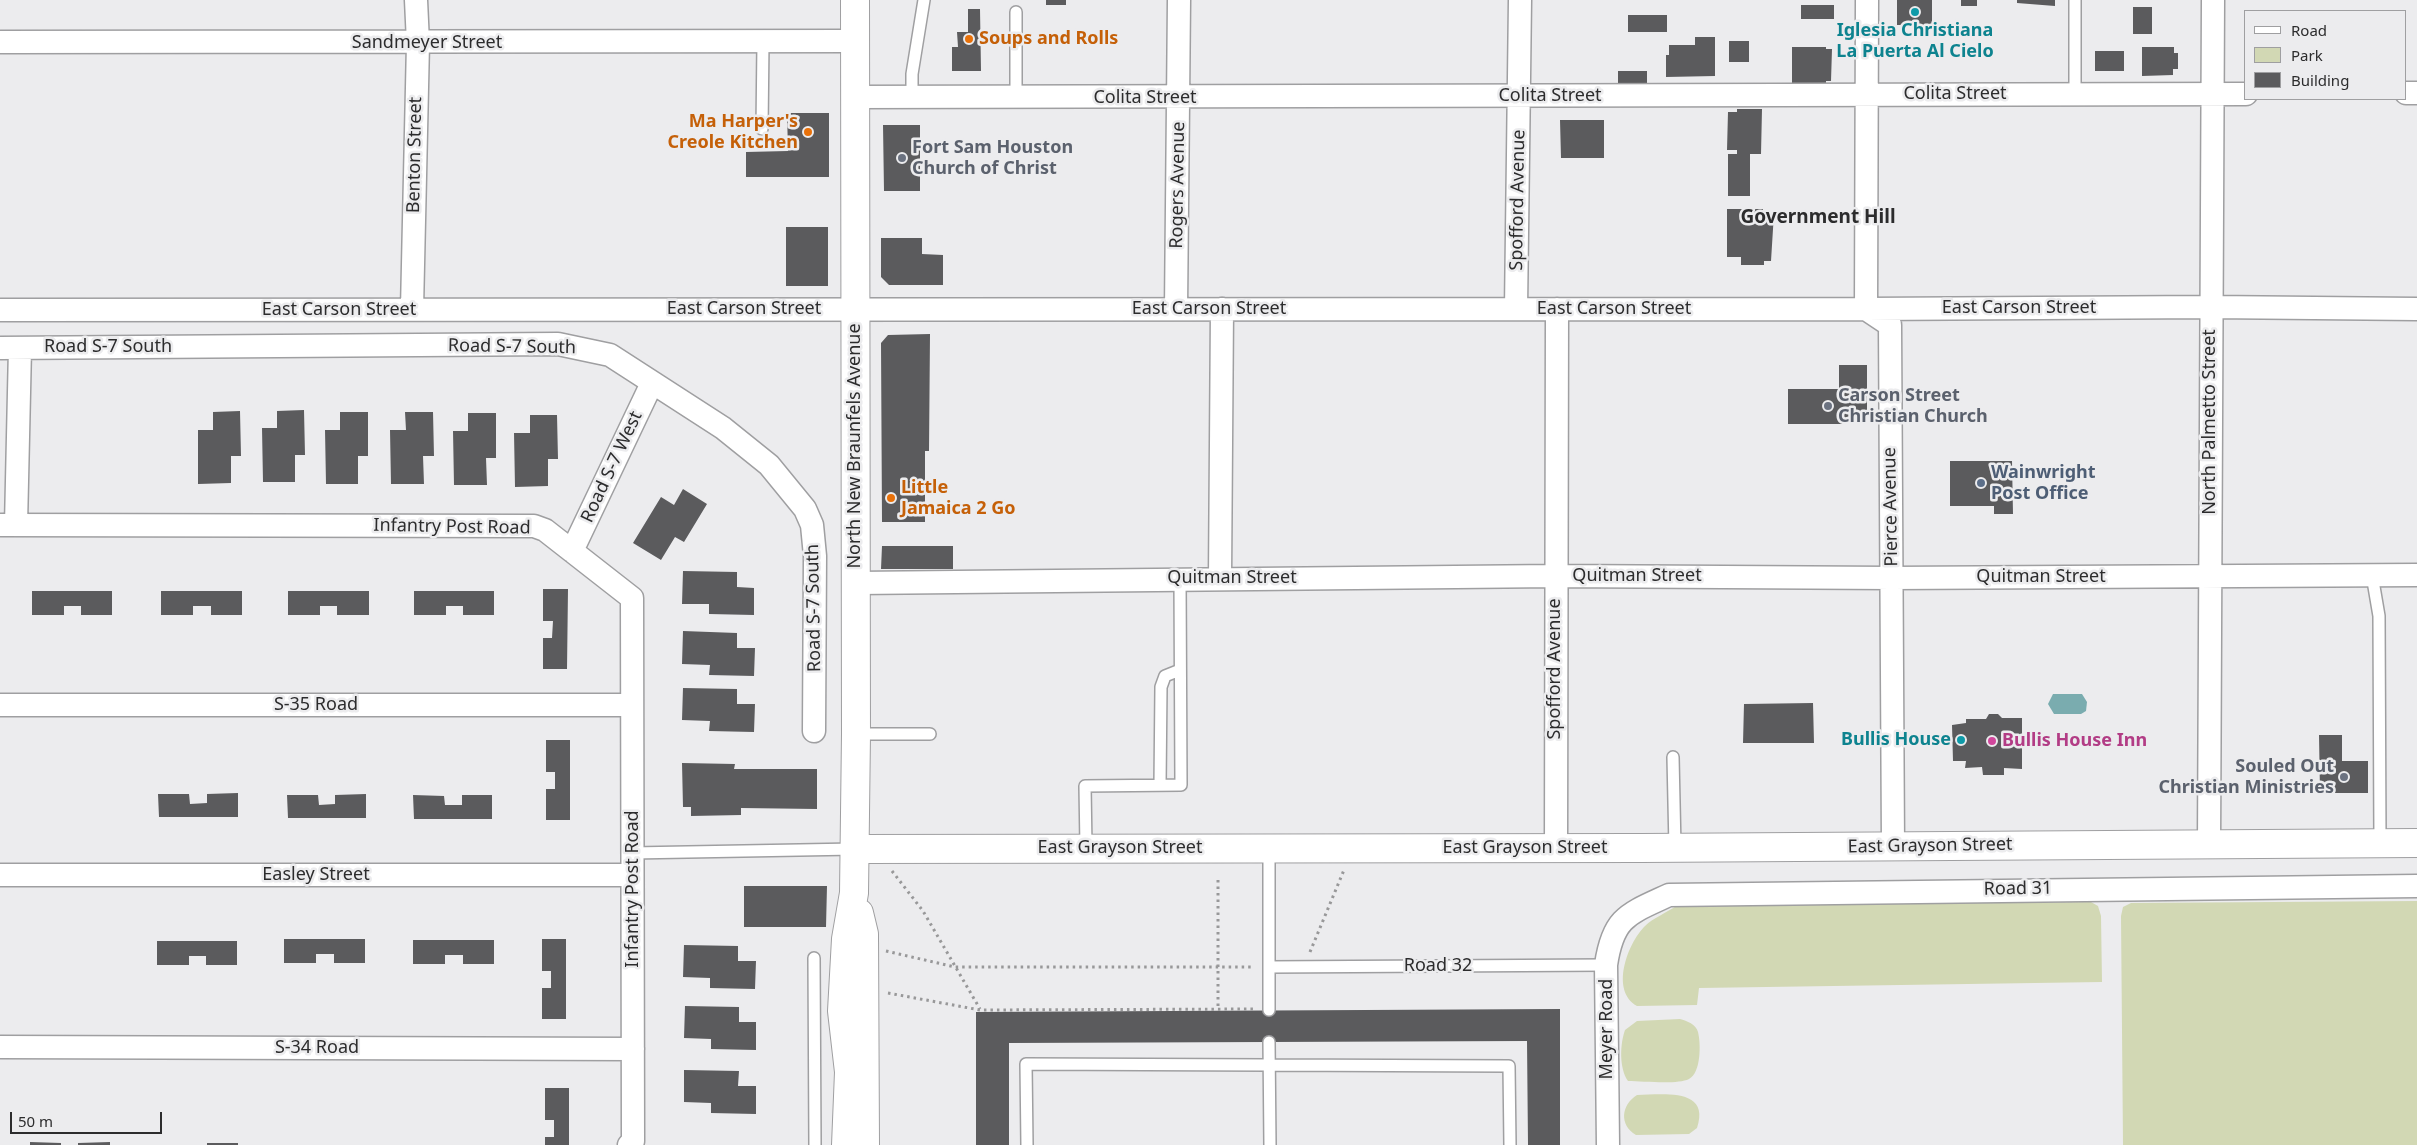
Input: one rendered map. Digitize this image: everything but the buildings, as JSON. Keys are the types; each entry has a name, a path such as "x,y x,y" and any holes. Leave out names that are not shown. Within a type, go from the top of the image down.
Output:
{"street":[{"name":"Benton Street","path":"412,310 418,43 416,0"},
{"name":"North New Braunfels Avenue","path":"846,1145 856,1112 864,934 854,892 856,734 855,0"},
{"name":"Rogers Avenue","path":"1176,309 1179,0"},
{"name":"Spofford Avenue","path":"1516,309 1520,0"},
{"path":"1866,310 1868,0"},
{"name":"North Palmetto Street","path":"2209,843 2212,0"},
{"name":"Sandmeyer Street","path":"0,42 854,41"},
{"name":"Colita Street","path":"854,97 1179,98 2244,94"},
{"name":"East Carson Street","path":"0,310 1866,310 2211,307 2417,309"},
{"path":"1220,578 1222,309"},
{"name":"Spofford Avenue","path":"1556,848 1555,576 1557,310"},
{"name":"Pierce Avenue","path":"1866,310 1890,325 1893,846"},
{"name":"Road S-7 South","path":"10,348 558,344 610,355 723,428 783,480 805,509 812,525 815,556 814,731"},
{"path":"8,525 10,348"},
{"name":"Road S-7 West","path":"572,551 652,383"},
{"name":"Infantry Post Road","path":"8,525 534,526 545,530 632,598 633,1141 630,1145"},
{"name":"Quitman Street","path":"856,583 1555,576 1892,578 2417,575"},
{"name":"S-35 Road","path":"0,705 632,705"},
{"name":"East Grayson Street","path":"855,849 1674,848 2417,843"},
{"name":"Easley Street","path":"0,875 632,864"},
{"name":"Road 31","path":"1624,918 1660,899 1678,894 2417,886"},
{"name":"Meyer Road","path":"1608,1145 1606,965 1609,945 1620,921 1624,918"},
{"name":"S-34 Road","path":"0,1047 633,1049"},
{"name":"North New Braunfels Avenue","path":"856,1112 865,1145"}],"lane":[{"path":"912,97 912,74 924,0"},
{"path":"2075,0 2076,94"},
{"path":"1016,12 1016,98"},
{"path":"762,129 763,42"},
{"path":"2372,575 2378,616 2380,843"},
{"path":"1086,848 1085,786 1181,785 1180,579"},
{"path":"1160,785 1161,686 1165,676 1180,670"},
{"path":"856,734 930,734"},
{"path":"1673,757 1674,848"},
{"path":"1268,1010 1269,848"},
{"name":"East Grayson Street","path":"632,864 855,849"},
{"path":"814,958 815,1145"},
{"name":"Road 32","path":"1269,967 1606,965"},
{"path":"1268,1042 1270,1145"},
{"path":"1026,1145 1026,1064 1509,1066 1510,1145"}],"path":[{"path":"886,864 923,911 980,1010"},
{"path":"1304,967 1344,870"},
{"path":"1218,880 1218,1009"},
{"path":"881,950 955,967 1269,967"},
{"path":"882,992 980,1010 1268,1010"}],"green space":[{"path":"2417,901 2417,1145 2123,1145 2121,916 2123,907 2131,903"},
{"path":"2091,902 2098,906 2101,916 2102,982 1699,988 1697,1005 1637,1006 1629,999 1624,990 1624,967 1627,955 1638,934 1648,923 1678,905"},
{"path":"1680,1019 1693,1025 1698,1032 1700,1044 1699,1058 1693,1076 1684,1081 1677,1082 1628,1081 1623,1070 1621,1056 1625,1030 1637,1021"},
{"path":"1637,1095 1681,1096 1690,1100 1697,1106 1699,1115 1697,1128 1689,1134 1636,1135 1627,1126 1624,1115 1628,1104"}],"water":[{"path":"2053,694 2082,694 2087,702 2086,711 2081,714 2054,714 2048,704"}],"place":[{"name":"Iglesia Christiana La Puerta Al Cielo","path":"1915,12"},
{"name":"Soups and Rolls","path":"969,39"},
{"name":"Ma Harper's Creole Kitchen","path":"808,132"},
{"name":"Fort Sam Houston Church of Christ","path":"902,158"},
{"name":"Carson Street Christian Church","path":"1828,406"},
{"name":"Wainwright Post Office","path":"1981,483"},
{"name":"Little Jamaica 2 Go","path":"891,498"},
{"name":"Bullis House","path":"1961,740"},
{"name":"Bullis House Inn","path":"1992,741"},
{"name":"Souled Out Christian Ministries","path":"2344,777"}],"district":[{"name":"Government Hill","path":"1818,218"}]}
